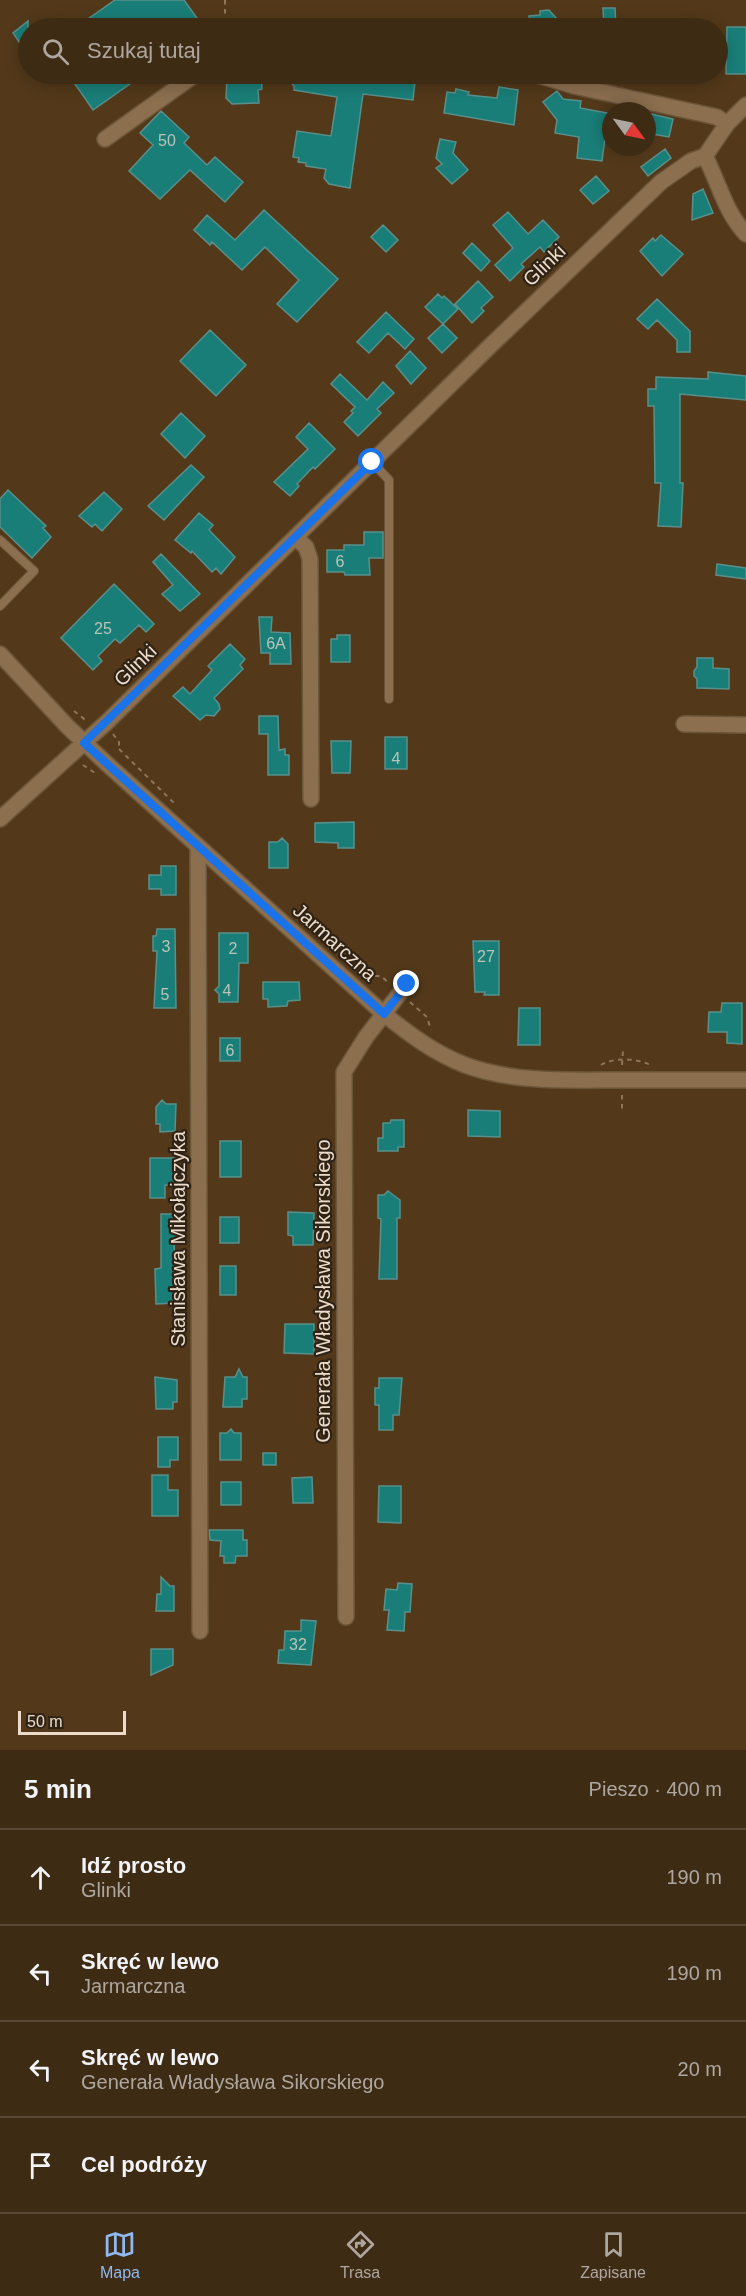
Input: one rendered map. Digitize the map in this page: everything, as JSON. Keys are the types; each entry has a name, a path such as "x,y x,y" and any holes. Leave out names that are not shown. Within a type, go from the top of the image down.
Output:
{"street":[{"path":"105,139 182,84"},
{"path":"566,84 717,117 727,124"},
{"name":"Glinki","path":"0,819 84,743 488,348 662,182 691,161 705,156 727,124 746,105"},
{"path":"705,156 715,174 723,200 746,234"},
{"path":"296,538 306,547 310,558 311,799"},
{"name":"Jarmarczna","path":"0,654 84,743 384,1014 416,1039 443,1055 464,1065 507,1076 554,1080 746,1080"},
{"path":"684,724 746,725"},
{"name":"Stanisława Mikołajczyka","path":"198,846 200,1631"},
{"name":"Generała Władysława Sikorskiego","path":"346,1617 344,1072 404,989"}],"lane":[{"path":"372,462 389,480 389,699"},
{"path":"0,540 34,571 0,606"}],"path":[{"path":"225,0 225,18"},
{"path":"119,749 181,809"},
{"path":"362,976 381,976 404,989 427,1017 431,1032"},
{"path":"598,1067 609,1060 642,1061 650,1065"}],"building":[{"path":"115,0 184,0 197,18 89,18"},
{"path":"603,8 615,8 616,18 604,18"},
{"path":"549,10 556,18 529,18 529,16 540,15 540,11"},
{"path":"728,27 746,27 746,74 728,74"},
{"path":"18,29 18,40 13,33"},
{"path":"75,84 130,84 93,110"},
{"path":"227,84 262,84 262,89 258,90 259,103 232,104 226,98"},
{"path":"292,84 415,84 413,100 363,94 350,188 329,184 324,178 326,169 306,166 306,163 298,162 299,158 293,157 297,131 331,136 337,97 294,90"},
{"path":"499,87 518,90 514,125 444,113 447,92 455,93 456,89 469,92 468,95 497,98"},
{"path":"557,91 563,99 581,101 580,108 602,112 602,161 577,158 579,137 555,133 557,120 543,102"},
{"path":"161,111 189,137 184,143 207,165 215,157 243,182 225,202 190,170 160,199 129,171 153,145 140,133"},
{"path":"656,115 673,119 669,137 656,135"},
{"path":"440,139 456,142 453,153 468,170 452,184 436,168 442,164 436,158"},
{"path":"665,149 671,158 648,176 641,167"},
{"path":"596,176 609,191 593,204 580,190"},
{"path":"703,189 713,213 692,220 693,194"},
{"path":"264,210 338,279 297,322 277,304 299,280 265,247 242,270 212,242 210,245 194,230 207,215 235,240"},
{"path":"508,212 528,234 543,220 559,237 544,252 540,247 521,264 524,267 510,281 495,265 513,248 493,225"},
{"path":"383,225 398,240 386,252 371,237"},
{"path":"661,235 683,254 662,276 640,251 653,238 655,241"},
{"path":"472,243 490,261 481,271 463,253"},
{"path":"478,281 493,297 481,308 484,311 472,323 455,304"},
{"path":"438,294 442,298 444,296 458,309 443,324 425,307"},
{"path":"657,299 690,331 690,352 677,352 677,340 657,320 648,329 637,319"},
{"path":"386,312 414,339 405,349 388,333 369,353 357,342"},
{"path":"443,324 457,338 442,353 428,338"},
{"path":"210,330 246,365 216,396 180,361"},
{"path":"410,351 426,368 411,384 396,366"},
{"path":"708,372 746,376 746,400 680,394 680,483 683,483 681,527 658,526 661,483 655,483 654,406 648,406 648,389 656,389 656,377 708,379"},
{"path":"340,374 367,400 383,382 394,393 377,409 381,413 358,436 344,422 353,413 351,411 355,407 331,384"},
{"path":"181,413 205,436 185,458 161,434"},
{"path":"309,423 335,449 315,469 313,467 297,484 299,486 290,496 274,482 308,449 296,437"},
{"path":"191,465 204,477 164,520 148,506"},
{"path":"8,490 46,526 43,528 51,537 32,558 0,527 0,499"},
{"path":"104,492 122,509 102,531 95,524 92,527 79,516"},
{"path":"199,513 213,525 209,530 235,557 221,574 216,568 212,572 192,551 191,553 175,540"},
{"path":"364,532 383,532 383,558 369,558 370,575 327,572 327,550 344,550 344,545 364,545"},
{"path":"161,554 200,594 180,611 162,594 173,585 153,562"},
{"path":"717,564 746,568 746,579 716,575"},
{"path":"114,584 154,624 146,632 139,625 120,643 115,639 98,656 102,661 93,670 61,638"},
{"path":"259,617 272,617 271,632 290,633 291,664 270,664 270,653 261,653"},
{"path":"337,635 350,635 350,662 331,662 331,639 337,639"},
{"path":"230,644 245,659 240,665 243,669 214,698 220,709 214,716 206,715 200,720 173,696 183,687 190,694 212,670 208,666"},
{"path":"697,658 713,658 713,668 729,669 729,689 697,688 694,671 697,667"},
{"path":"259,716 278,716 279,750 285,749 285,755 289,755 289,775 268,775 268,734 259,734"},
{"path":"385,737 407,737 407,769 385,769"},
{"path":"331,741 351,741 350,773 332,773"},
{"path":"354,822 354,848 338,848 338,843 315,842 315,823"},
{"path":"282,838 288,844 288,868 269,868 269,842 278,842"},
{"path":"161,866 176,866 176,895 161,895 161,889 149,889 149,875 161,875"},
{"path":"157,929 175,929 176,1008 154,1008 157,951 153,951 153,936 156,936"},
{"path":"219,933 248,933 248,963 239,963 238,1002 219,1002 219,994 215,990 219,986"},
{"path":"473,941 499,941 499,995 484,995 485,992 475,992"},
{"path":"263,982 299,982 300,1000 288,1001 287,1006 268,1007 268,999 263,999"},
{"path":"722,1003 742,1003 742,1044 727,1043 727,1032 708,1032 709,1012 721,1012"},
{"path":"519,1008 540,1008 540,1045 518,1045"},
{"path":"220,1038 240,1038 240,1061 220,1061"},
{"path":"162,1100 166,1104 176,1104 175,1131 160,1132 160,1124 156,1124 156,1107"},
{"path":"468,1110 500,1111 500,1137 468,1136"},
{"path":"391,1120 404,1120 404,1147 398,1147 398,1151 378,1151 378,1138 383,1138 383,1123 390,1123"},
{"path":"220,1141 241,1141 241,1177 220,1177"},
{"path":"150,1158 177,1158 177,1185 165,1185 165,1198 150,1198"},
{"path":"388,1191 400,1200 400,1218 397,1218 397,1279 379,1279 381,1219 378,1218 378,1195 384,1195"},
{"path":"288,1212 314,1213 313,1245 293,1245 293,1236 288,1235"},
{"path":"161,1214 177,1214 179,1230 177,1238 174,1238 176,1303 156,1304 155,1269 161,1268"},
{"path":"220,1217 239,1217 239,1243 220,1243"},
{"path":"220,1266 236,1266 236,1295 220,1295"},
{"path":"285,1324 314,1324 314,1354 284,1353"},
{"path":"239,1369 243,1377 247,1377 247,1399 242,1399 242,1407 223,1407 225,1377 235,1377"},
{"path":"155,1377 177,1380 177,1402 173,1402 173,1409 156,1409"},
{"path":"379,1378 402,1378 399,1415 393,1415 393,1430 379,1430 379,1405 375,1405 375,1388 379,1388"},
{"path":"231,1429 234,1433 241,1433 241,1460 220,1460 220,1433 227,1433"},
{"path":"158,1437 178,1437 178,1460 170,1460 170,1467 158,1467"},
{"path":"263,1453 276,1453 276,1465 263,1465"},
{"path":"152,1475 168,1475 168,1490 178,1490 178,1516 152,1516"},
{"path":"312,1477 313,1503 293,1503 292,1478"},
{"path":"221,1482 241,1482 241,1505 221,1505"},
{"path":"379,1486 401,1486 401,1523 378,1522"},
{"path":"209,1530 243,1530 243,1540 247,1540 247,1556 236,1556 235,1563 224,1563 224,1556 220,1556 221,1541 210,1540"},
{"path":"161,1577 170,1586 174,1586 174,1611 156,1611 157,1594 161,1594"},
{"path":"398,1583 412,1584 410,1612 405,1612 404,1631 387,1630 389,1610 384,1610 386,1589 397,1590"},
{"path":"301,1620 316,1621 311,1665 278,1663 279,1650 284,1650 285,1631 301,1631"},
{"path":"151,1649 173,1649 173,1665 151,1675"}],"route":[{"path":"372,462 84,743 384,1014 407,984"}]}
